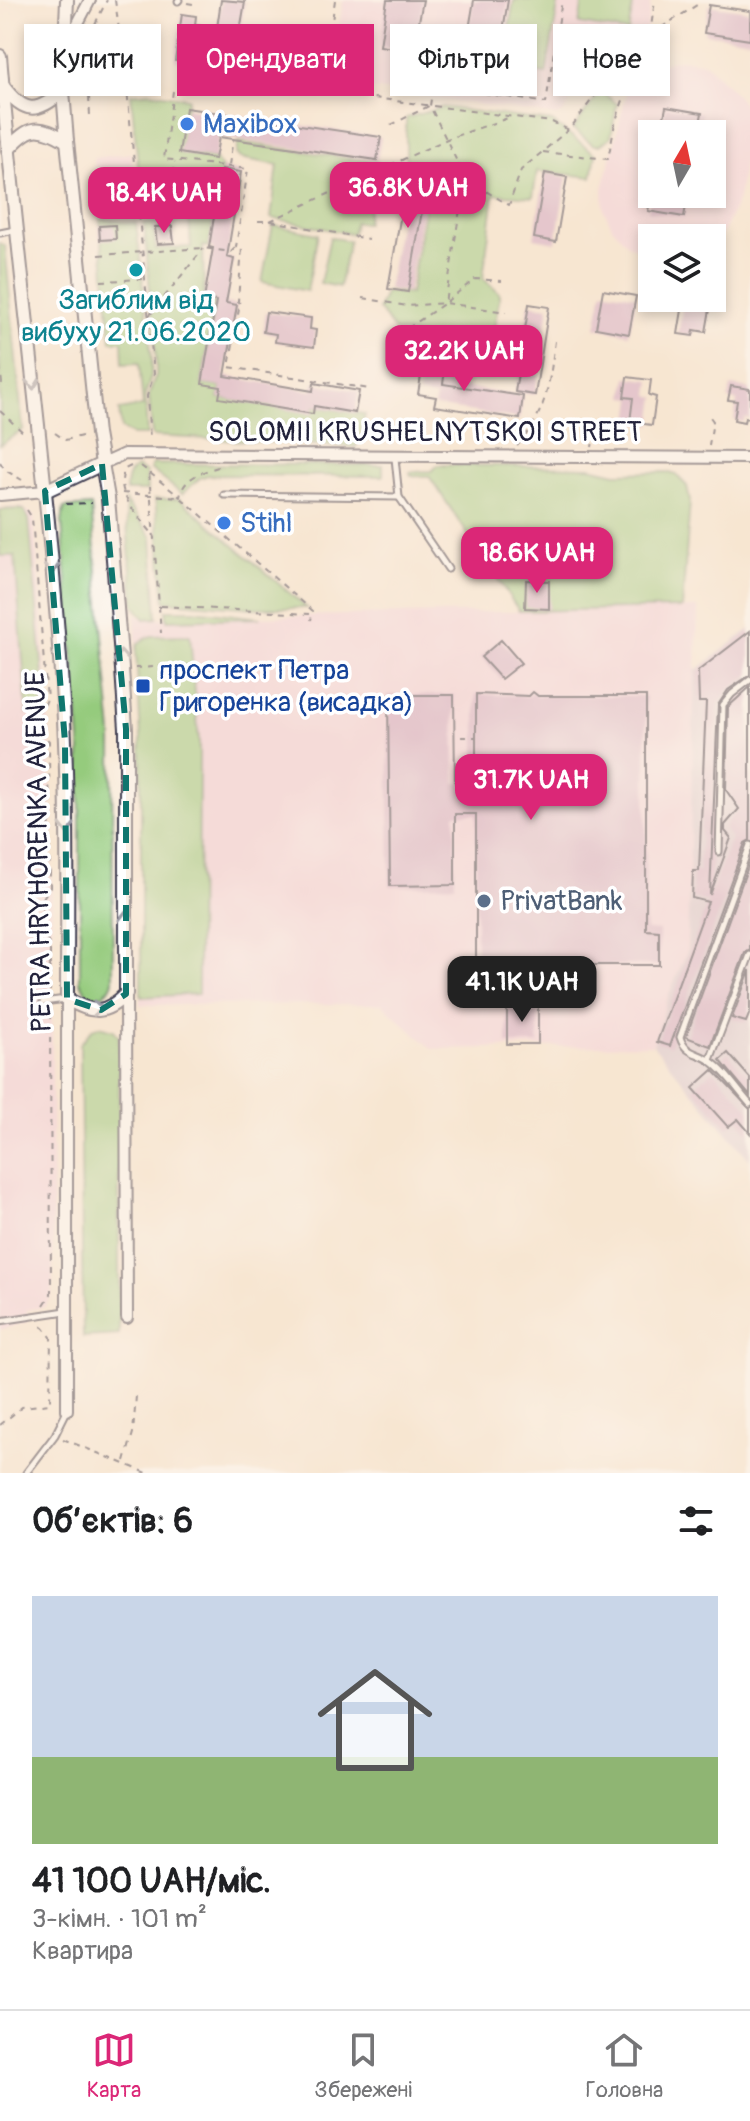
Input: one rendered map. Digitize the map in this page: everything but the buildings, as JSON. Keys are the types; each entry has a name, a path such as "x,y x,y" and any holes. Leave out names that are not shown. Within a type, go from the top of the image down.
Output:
{"street":[{"path":"66,24 67,0"},
{"path":"78,24 90,0"},
{"name":"PETRA HRYHORENKA AVENUE","path":"0,56 45,491 65,742 67,1410"},
{"path":"3,86 20,106 31,109 42,107 56,96"},
{"path":"63,96 110,527 122,669 126,772 127,1318"},
{"path":"8,150 30,130 52,131 67,141"},
{"name":"SOLOMII KRUSHELNYTSKOI STREET","path":"102,464 124,454 750,458"},
{"path":"0,495 45,491 102,464"},
{"path":"67,999 80,1007 101,1010 110,1009 126,994"}],"lane":[{"path":"0,233 17,230"},
{"path":"395,457 399,497 448,569"},
{"path":"224,495 399,497"},
{"path":"719,852 723,705 750,680"},
{"path":"750,845 680,1037 683,1046 710,1060 750,1104"},
{"path":"710,1060 750,955"},
{"path":"46,1001 67,999"},
{"path":"0,1321 67,1311"},
{"path":"26,1473 55,1435 67,1410"}],"path":[{"path":"95,24 107,0"},
{"path":"115,0 127,89 154,374 147,396 150,439"},
{"path":"335,0 322,91 552,122 569,130"},
{"path":"562,0 546,103 433,85 430,106 465,178 509,205 521,170 569,130 595,96"},
{"path":"651,24 655,0"},
{"path":"666,24 697,5"},
{"path":"99,255 204,248 231,252 236,247 248,169 164,159 173,91"},
{"path":"543,152 608,159 615,123 625,96"},
{"path":"89,97 90,116"},
{"path":"391,125 430,106"},
{"path":"270,221 447,139 512,117"},
{"path":"229,166 233,139"},
{"path":"162,221 175,161"},
{"path":"445,303 465,178"},
{"path":"258,221 368,239"},
{"path":"236,247 242,248 240,303 229,367 370,389"},
{"path":"149,316 204,248"},
{"path":"101,281 145,279"},
{"path":"398,335 475,279 502,281"},
{"path":"363,298 407,306 445,303 506,312"},
{"path":"516,447 534,426 544,404 555,341"},
{"path":"0,366 0,386"},
{"path":"0,411 26,435"},
{"path":"709,447 713,421 710,417"},
{"path":"591,421 595,430 592,447"},
{"path":"55,433 65,440 82,436"},
{"path":"0,462 5,470 22,480"},
{"path":"155,537 122,493 121,481 125,469 140,466 180,497 313,611 311,620"},
{"path":"180,497 180,491 188,481 201,472 218,467"},
{"path":"149,472 161,633"},
{"path":"122,493 180,497"},
{"path":"66,504 92,503"},
{"path":"0,1425 22,1407 50,1404 51,1337 35,1323 33,1316 33,1308 43,1306 51,1294 46,1001 50,946 43,933 42,899 50,888 49,741 45,733 31,729 29,714 43,709 47,699 32,518 27,510"},
{"path":"160,606 313,614"},
{"path":"122,669 254,662"},
{"path":"461,737 476,737"},
{"path":"125,1464 133,1433 136,1396"},
{"path":"55,1435 147,1473"}],"highlighted area":[{"path":"102,464 126,729 126,994 101,1010 67,999 65,742 45,491"}],"shaded area":[{"path":"343,0 651,0 648,24 553,24 553,96 574,96 563,113 557,116 419,96 537,96 537,24 390,24 390,92 374,89 374,24 339,24"},
{"path":"679,59 705,63 734,92 750,114 738,199 726,226 638,224 638,250 628,245 612,227 604,210 603,189 626,96 670,96 670,61"},
{"path":"131,153 138,218 99,214 94,158"},
{"path":"22,507 34,516 51,744 53,1291 44,1307 27,1310 27,1322 0,1330 0,508"},
{"path":"698,608 687,952 669,994 653,1045 432,1049 382,1004 140,1005 141,738 135,615 146,619"},
{"path":"750,629 750,1160 653,1045 669,994 687,952 695,671"}],"green space":[{"path":"514,0 559,0 546,74 537,73 537,24 510,24"},
{"path":"583,0 634,0 630,24 579,24"},
{"path":"161,94 188,98 180,153 215,159 222,169 209,247 203,246 204,298 215,301 202,384 221,387 219,398 312,413 314,406 365,414 356,447 152,436 149,395 156,375 156,358 144,223 153,224 156,249 191,247 189,218 143,215 131,96"},
{"path":"597,96 607,96 617,104 611,137 600,145 594,145 573,129"},
{"path":"443,107 552,122 596,154 592,177 537,171 533,197 494,194 483,278 500,294 489,359 467,357 459,342 395,331 378,309 386,291 410,294 431,169 406,160 406,118"},
{"path":"238,142 377,162 366,223 355,222 352,234 271,218 278,165 240,158 236,154"},
{"path":"100,219 136,223 152,359 151,377 145,395 147,435 132,435 121,429 119,410 143,406 139,363 123,364 122,341 111,341"},
{"path":"273,225 318,234 307,291 262,282"},
{"path":"330,237 349,241 339,287 320,283"},
{"path":"0,243 5,246 23,430 0,445"},
{"path":"152,464 383,465 383,476 208,475 182,494 150,469"},
{"path":"438,465 590,467 616,473 666,472 676,475 687,486 690,501 682,608 519,611 429,476 411,476 410,472 432,471"},
{"path":"137,467 146,473 147,491 126,491 128,477"},
{"path":"155,499 180,499 307,608 255,608 165,601"},
{"path":"125,501 152,537 157,618 145,619 134,605"},
{"path":"91,506 112,734 113,981 100,996 87,994 80,981 80,740 62,523 64,508"},
{"path":"0,510 24,510 29,519 45,698 40,710 27,713 15,556 0,556"},
{"path":"166,610 194,610 260,618 167,620"},
{"path":"190,635 199,741 198,994 141,997 141,738 136,652 138,643 151,636"},
{"path":"100,1026 114,1030 119,1037 119,1335 83,1337 80,1044 92,1029"}],"place":[{"name":"Maxibox","path":"187,124"},
{"name":"Загиблим від вибуху 21.06.2020","path":"136,270"},
{"name":"Stihl","path":"224,523"},
{"name":"проспект Петра Григоренка (висадка)","path":"143,686"},
{"name":"PrivatBank","path":"484,901"}]}
